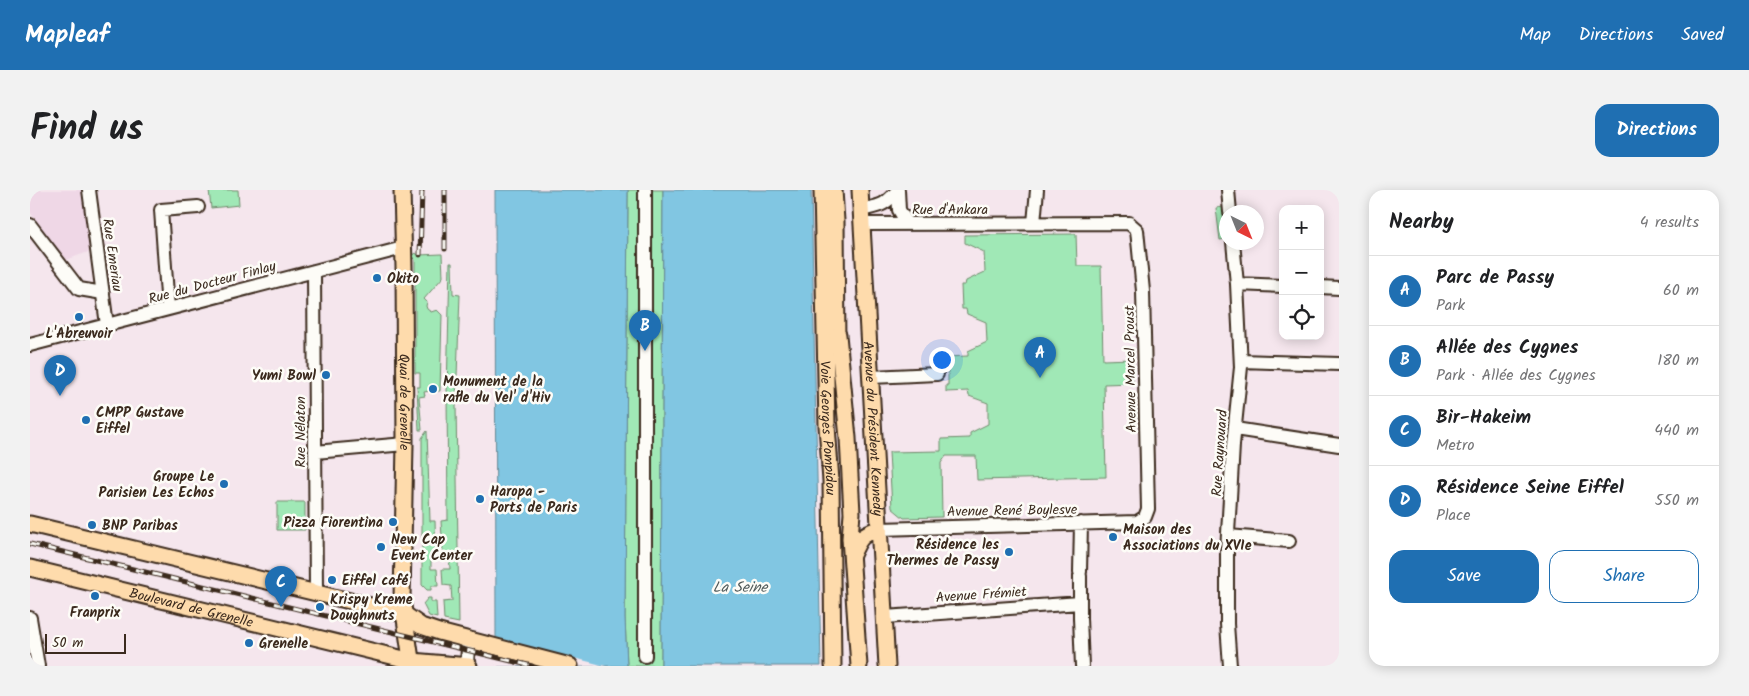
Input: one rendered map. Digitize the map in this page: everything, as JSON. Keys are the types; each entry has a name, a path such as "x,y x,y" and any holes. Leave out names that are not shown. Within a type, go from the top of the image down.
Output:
{"main road":[{"name":"Quai de Grenelle","path":"402,190 405,444 402,599 412,664"},
{"name":"Voie Georges Pompidou","path":"822,190 833,666"},
{"path":"830,481 835,420 838,336 834,190"},
{"name":"Avenue du Président Kennedy","path":"860,190 887,666"},
{"path":"836,221 862,217"},
{"path":"838,336 848,448 852,513 850,538 859,666"},
{"path":"30,524 404,614 421,626 466,640 570,666"},
{"path":"852,555 858,540 870,531 879,529"},
{"name":"Boulevard de Grenelle","path":"30,568 412,664 468,666"}],"street":[{"name":"Rue Emeriau","path":"89,190 107,325"},
{"path":"645,190 645,656"},
{"path":"862,217 887,202 898,190"},
{"path":"898,190 899,210 908,224"},
{"path":"1034,224 1037,190"},
{"path":"1228,190 1229,205"},
{"path":"168,309 161,210 198,207"},
{"name":"Rue d'Ankara","path":"862,217 908,224 1129,223"},
{"name":"Avenue Marcel Proust","path":"1129,223 1137,230 1143,291 1148,509 1145,517"},
{"path":"30,225 79,290 103,294"},
{"name":"Rue du Docteur Finlay","path":"30,345 402,248"},
{"name":"Rue Raynouard","path":"1230,666 1227,624 1228,536 1241,361 1234,250"},
{"name":"Rue Nélaton","path":"314,271 316,593"},
{"path":"1237,284 1279,286"},
{"path":"1324,287 1339,288"},
{"path":"1241,361 1339,364"},
{"path":"871,377 937,374"},
{"path":"1235,429 1339,446"},
{"path":"315,452 405,444"},
{"name":"Avenue René Boylesve","path":"879,529 1137,522 1145,517"},
{"path":"1081,524 1080,602 1082,666"},
{"path":"1228,536 1289,541"},
{"name":"Avenue Frémiet","path":"885,617 1080,602"},
{"path":"30,618 38,666"},
{"path":"466,640 468,666"}],"shaded area":[{"path":"30,190 83,190 91,251 66,260 30,212"}],"green space":[{"path":"209,190 238,190 239,205 211,208"},
{"path":"628,190 663,190 661,666 627,666 625,617"},
{"path":"1216,208 1219,208 1219,232"},
{"path":"1076,234 1077,266 1101,266 1103,360 1132,359 1133,383 1104,384 1106,477 977,480 976,456 946,456 941,463 942,517 904,518 892,508 889,452 941,451 941,439 970,438 970,433 988,424 988,403 969,396 968,391 946,392 948,365 946,365 945,357 968,356 968,351 987,342 986,322 967,314 966,309 962,309 961,285 965,285 966,281 985,272 984,252 965,243 965,235"},
{"path":"415,253 419,255 442,254 443,277 424,299 427,302 427,309 431,312 437,310 442,315 440,391 436,391 436,387 431,387 430,391 424,392 425,396 419,397 422,430 419,430 417,387 420,387 420,373 415,373 415,260 411,256"},
{"path":"450,263 452,263 453,294 460,295 456,403 459,623 444,620 443,602 452,601 451,586 443,585 442,569 450,569 449,554 443,553 441,521 448,520 447,393"},
{"path":"427,431 430,521 435,521 436,554 431,554 431,569 437,569 438,586 431,586 431,590 427,590 422,585 422,438"},
{"path":"277,502 305,502 305,530 277,530"},
{"path":"428,598 431,598 431,602 436,602 437,618 429,616 423,604"}],"water":[{"path":"495,190 628,190 625,617 627,666 498,666 496,638"},
{"name":"La Seine","path":"663,190 811,190 821,666 661,666"}],"pier":[{"path":"494,637 574,658 606,666 496,666"}],"railway":[{"path":"420,255 422,190"},
{"path":"445,190 445,249"},
{"path":"30,544 532,666"}],"place":[{"name":"Okito","path":"377,278"},
{"name":"L'Abreuvoir","path":"79,317"},
{"name":"Allée des Cygnes","path":"645,351"},
{"name":"Yumi Bowl","path":"326,375"},
{"name":"Parc de Passy","path":"1040,378"},
{"name":"Monument de la rafle du Vel' d'Hiv","path":"433,389"},
{"name":"Résidence Seine Eiffel","path":"60,396"},
{"name":"CMPP Gustave Eiffel","path":"86,420"},
{"name":"Groupe Le Parisien Les Echos","path":"224,484"},
{"name":"Haropa - Ports de Paris","path":"480,499"},
{"name":"Pizza Fiorentina","path":"393,522"},
{"name":"BNP Paribas","path":"92,525"},
{"name":"Maison des Associations du XVIe","path":"1113,537"},
{"name":"New Cap Event Center","path":"381,547"},
{"name":"Résidence les Thermes de Passy","path":"1009,552"},
{"name":"Eiffel café","path":"332,580"},
{"name":"Franprix","path":"95,596"},
{"name":"Bir-Hakeim","path":"281,607"},
{"name":"Krispy Kreme Doughnuts","path":"320,607"},
{"name":"Grenelle","path":"249,643"}]}
